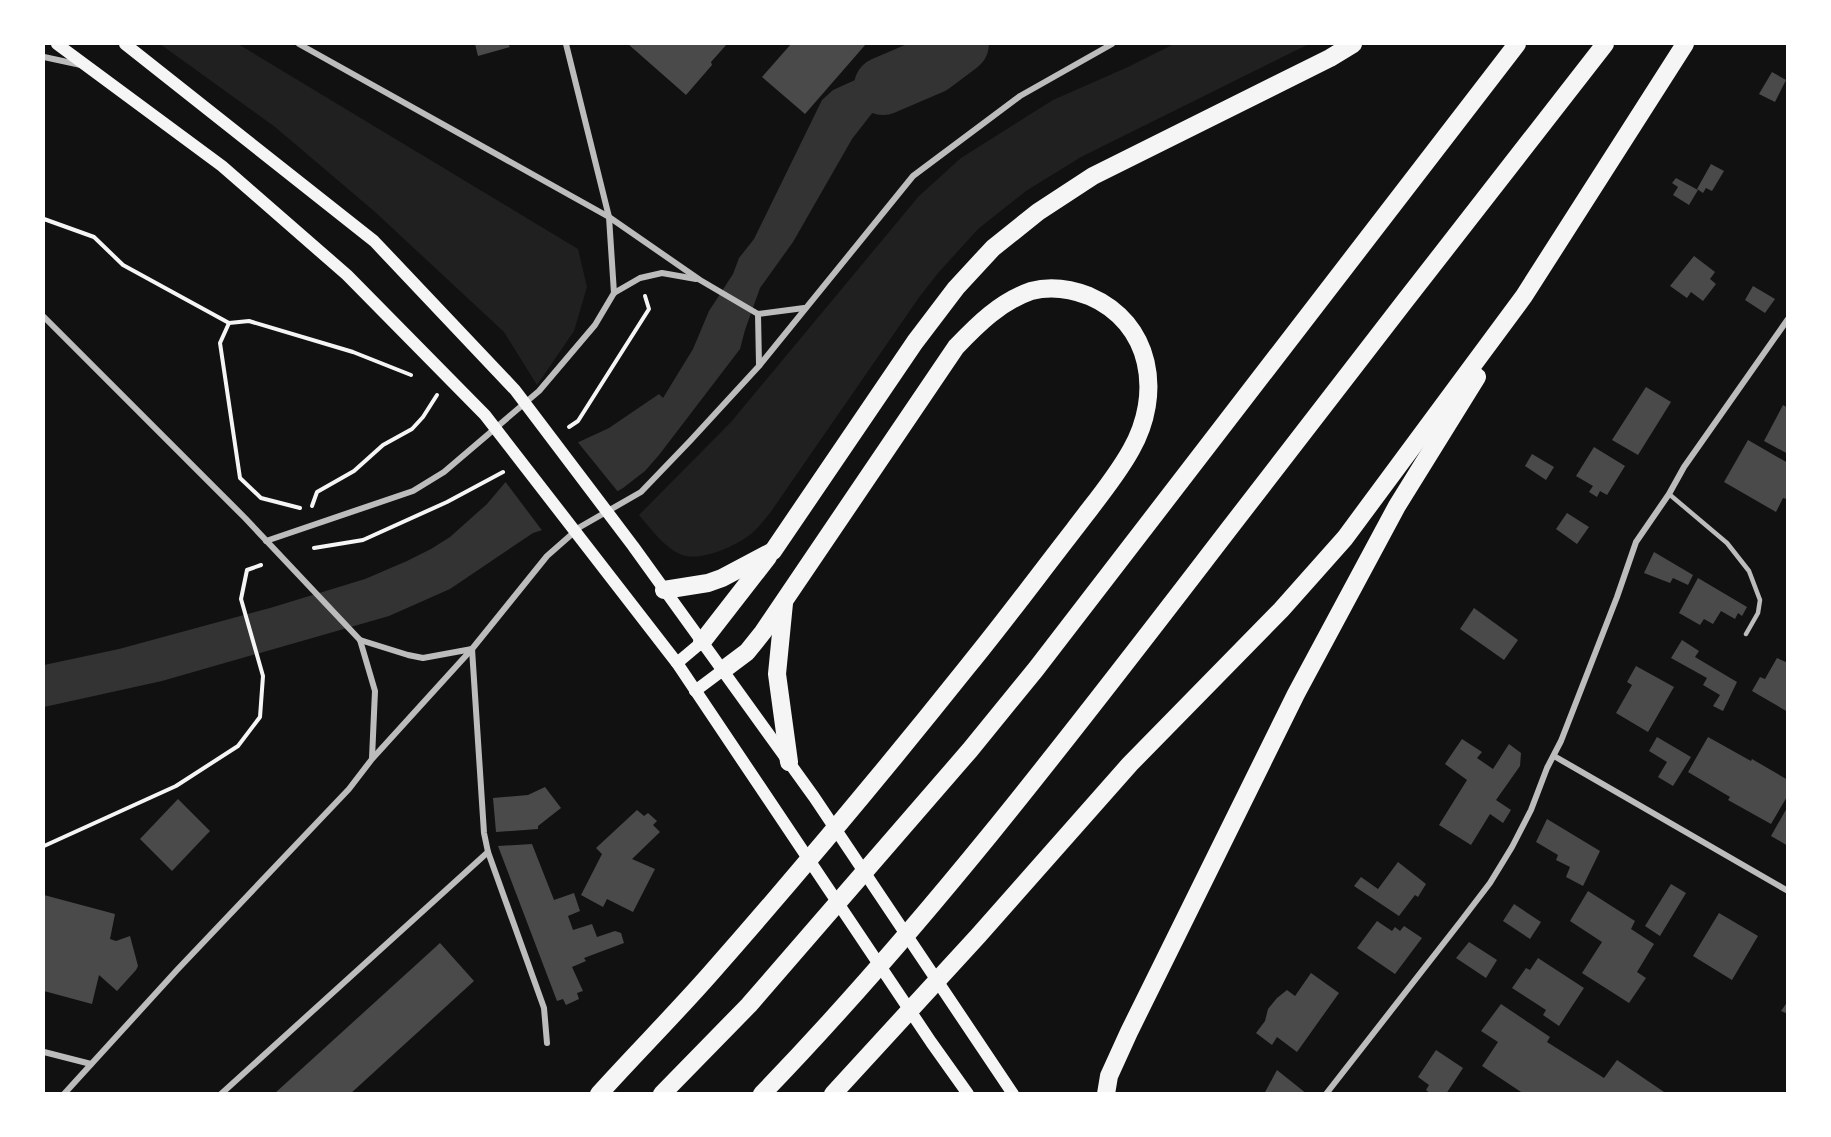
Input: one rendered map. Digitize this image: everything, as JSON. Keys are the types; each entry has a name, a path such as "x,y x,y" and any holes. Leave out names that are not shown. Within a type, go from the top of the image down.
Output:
{"highway":[{"path":"702,642 773,551 915,342 956,288 993,248 1038,212 1093,176 1330,58 1353,44"},
{"path":"662,1094 749,1005 1007,705 1517,44"},
{"path":"762,1094 812,1041 951,882 1078,725 1605,44"},
{"path":"1106,1094 1109,1076 1129,1032 1296,694 1397,506 1493,351 1524,296 1685,44"},
{"path":"599,1094 710,974 855,804 1012,611 1118,470 1140,433 1146,416 1149,382 1142,349 1125,320 1100,301 1060,288 1033,291 996,309 956,347 785,600 747,652 723,670"},
{"path":"833,1094 1130,764 1281,610 1345,538 1524,296"},
{"path":"664,590 708,583 722,578 773,551"},
{"path":"785,600 777,674 789,762"}],"main road":[{"path":"57,44 231,173 347,275 485,415 677,663 968,1094"},
{"path":"125,44 374,242 515,390 633,546 814,797 1013,1094"},
{"path":"677,663 702,642"},
{"path":"695,691 723,670"}],"street":[{"path":"299,44 609,217 700,280 758,314 804,308"},
{"path":"566,44 609,217 614,293"},
{"path":"64,1094 177,970 349,789 372,759 471,649 547,556 580,527 641,492 759,366 913,176 1020,96 1112,44"},
{"path":"44,57 87,66"},
{"path":"266,541 413,491 444,472 539,391 595,325 614,293 640,278 662,273 700,280"},
{"path":"758,314 759,366"},
{"path":"44,317 266,541 360,640 375,691 372,759"},
{"path":"1326,1094 1490,883 1531,810 1617,597 1636,542 1669,494 1684,467 1788,319"},
{"path":"360,640 408,656 423,658 471,649"},
{"path":"471,649 483,822 488,852 544,1008 547,1043"},
{"path":"1554,756 1788,891"},
{"path":"221,1094 488,852"},
{"path":"44,1052 91,1064"}],"lane":[{"path":"1669,494 1727,543 1749,571 1760,600 1758,613 1746,634"}],"path":[{"path":"44,219 93,237 123,265 229,323 249,321 353,352 413,376"},
{"path":"229,323 220,342 240,478 261,498 297,508 311,508 316,492 354,471 383,445 412,429 443,388"},
{"path":"44,846 176,786 238,746 260,717 263,676 241,599 247,570 281,557"}],"shaded area":[{"path":"160,44 238,44 578,249 587,287 574,331 537,385 504,332 374,211 275,127"},
{"path":"1174,44 1309,44 1081,157 1026,191 978,229 920,296 770,513 754,532 727,548 697,556 680,554 658,537 639,515 731,422 919,196 961,158 1053,100"},
{"path":"924,49 955,49 971,67 898,98 873,112 852,139 793,242 760,288 740,349 659,455 645,471 623,488 576,516 533,533 450,589 389,616 162,681 44,707 44,665 119,649 270,608 365,579 407,561 450,537 487,504 514,472 609,428 659,394 663,398 693,349 709,311 733,274 739,258 754,239 822,100 833,90"}],"pier":[{"path":"576,440 619,493 577,518 544,533 504,480 513,470"}],"building":[{"path":"475,44 508,44 510,47 478,56"},
{"path":"628,44 727,44 686,95"},
{"path":"791,44 866,44 805,114 762,77"},
{"path":"1772,72 1786,80 1775,102 1759,94"},
{"path":"1711,164 1724,171 1712,191 1706,188 1703,193 1697,189"},
{"path":"1676,178 1698,190 1689,205 1673,195 1678,187 1672,183"},
{"path":"1694,256 1715,272 1710,279 1716,284 1703,301 1691,292 1687,298 1670,286"},
{"path":"1753,286 1775,299 1765,313 1745,300"},
{"path":"1646,387 1671,402 1638,455 1612,440"},
{"path":"1783,405 1788,408 1788,454 1764,441"},
{"path":"1748,440 1788,463 1788,498 1783,498 1776,512 1724,482"},
{"path":"1594,447 1625,466 1607,495 1600,491 1597,497 1589,492 1593,486 1576,476"},
{"path":"1532,454 1554,467 1546,480 1525,466"},
{"path":"1567,513 1589,527 1577,544 1556,529"},
{"path":"1654,552 1693,575 1688,585 1673,578 1670,583 1644,573"},
{"path":"1698,578 1747,607 1742,616 1738,613 1735,619 1721,611 1713,624 1704,619 1700,625 1679,613"},
{"path":"1474,608 1518,640 1504,660 1460,629"},
{"path":"1682,640 1699,651 1695,657 1737,682 1723,711 1713,706 1720,695 1703,685 1707,678 1671,658"},
{"path":"1777,658 1788,663 1788,712 1752,691 1760,677 1765,679"},
{"path":"1636,666 1674,687 1648,732 1616,713 1632,685 1627,682"},
{"path":"1657,737 1691,757 1673,786 1658,777 1667,762 1649,751"},
{"path":"1708,737 1788,780 1788,795 1771,824 1728,800 1730,797 1688,772"},
{"path":"1462,739 1482,752 1477,758 1493,769 1509,744 1521,753 1520,766 1496,800 1511,810 1503,823 1490,814 1471,845 1439,825 1467,780 1445,764"},
{"path":"545,787 561,808 538,826 538,829 496,832 493,798 528,795"},
{"path":"178,799 210,831 172,871 140,839"},
{"path":"1788,806 1788,846 1771,836"},
{"path":"637,810 644,816 648,813 657,821 653,825 660,832 632,859 655,869 633,912 607,899 603,907 581,895 602,854 596,848"},
{"path":"1547,819 1600,851 1583,886 1566,877 1570,867 1556,860 1558,855 1536,842"},
{"path":"532,844 554,900 574,893 580,911 568,916 573,930 592,924 597,937 615,931 621,933 624,943 584,958 586,961 572,967 583,991 577,993 579,999 566,1005 563,999 557,1001 498,846"},
{"path":"1398,862 1426,884 1418,897 1415,895 1399,916 1354,886 1361,877 1378,889"},
{"path":"1671,884 1686,893 1660,936 1645,926"},
{"path":"1588,891 1635,921 1631,929 1654,944 1637,972 1646,978 1629,1003 1582,973 1602,942 1570,921"},
{"path":"44,895 115,914 110,939 116,941 130,936 138,966 117,991 99,975 92,1004 44,991"},
{"path":"1514,904 1541,922 1530,939 1503,921"},
{"path":"1719,913 1758,936 1732,980 1693,956"},
{"path":"1377,921 1392,931 1395,927 1400,931 1404,926 1422,938 1395,974 1357,948"},
{"path":"1469,942 1497,960 1486,978 1456,958"},
{"path":"440,943 474,981 350,1094 274,1094"},
{"path":"1538,958 1584,988 1559,1026 1543,1015 1546,1010 1512,988 1526,968 1530,970"},
{"path":"1311,973 1339,993 1297,1052 1277,1037 1272,1045 1256,1033 1265,1021 1268,1009 1287,990 1295,996"},
{"path":"1788,1001 1788,1014 1781,1011"},
{"path":"1501,1004 1550,1037 1547,1042 1604,1078 1617,1060 1667,1094 1524,1094 1482,1066 1498,1042 1481,1031"},
{"path":"1436,1050 1463,1068 1446,1094 1431,1094 1426,1090 1429,1085 1418,1077"},
{"path":"1277,1070 1307,1094 1264,1094"}],"waterway":[{"path":"883,86 932,65 960,44"}]}
